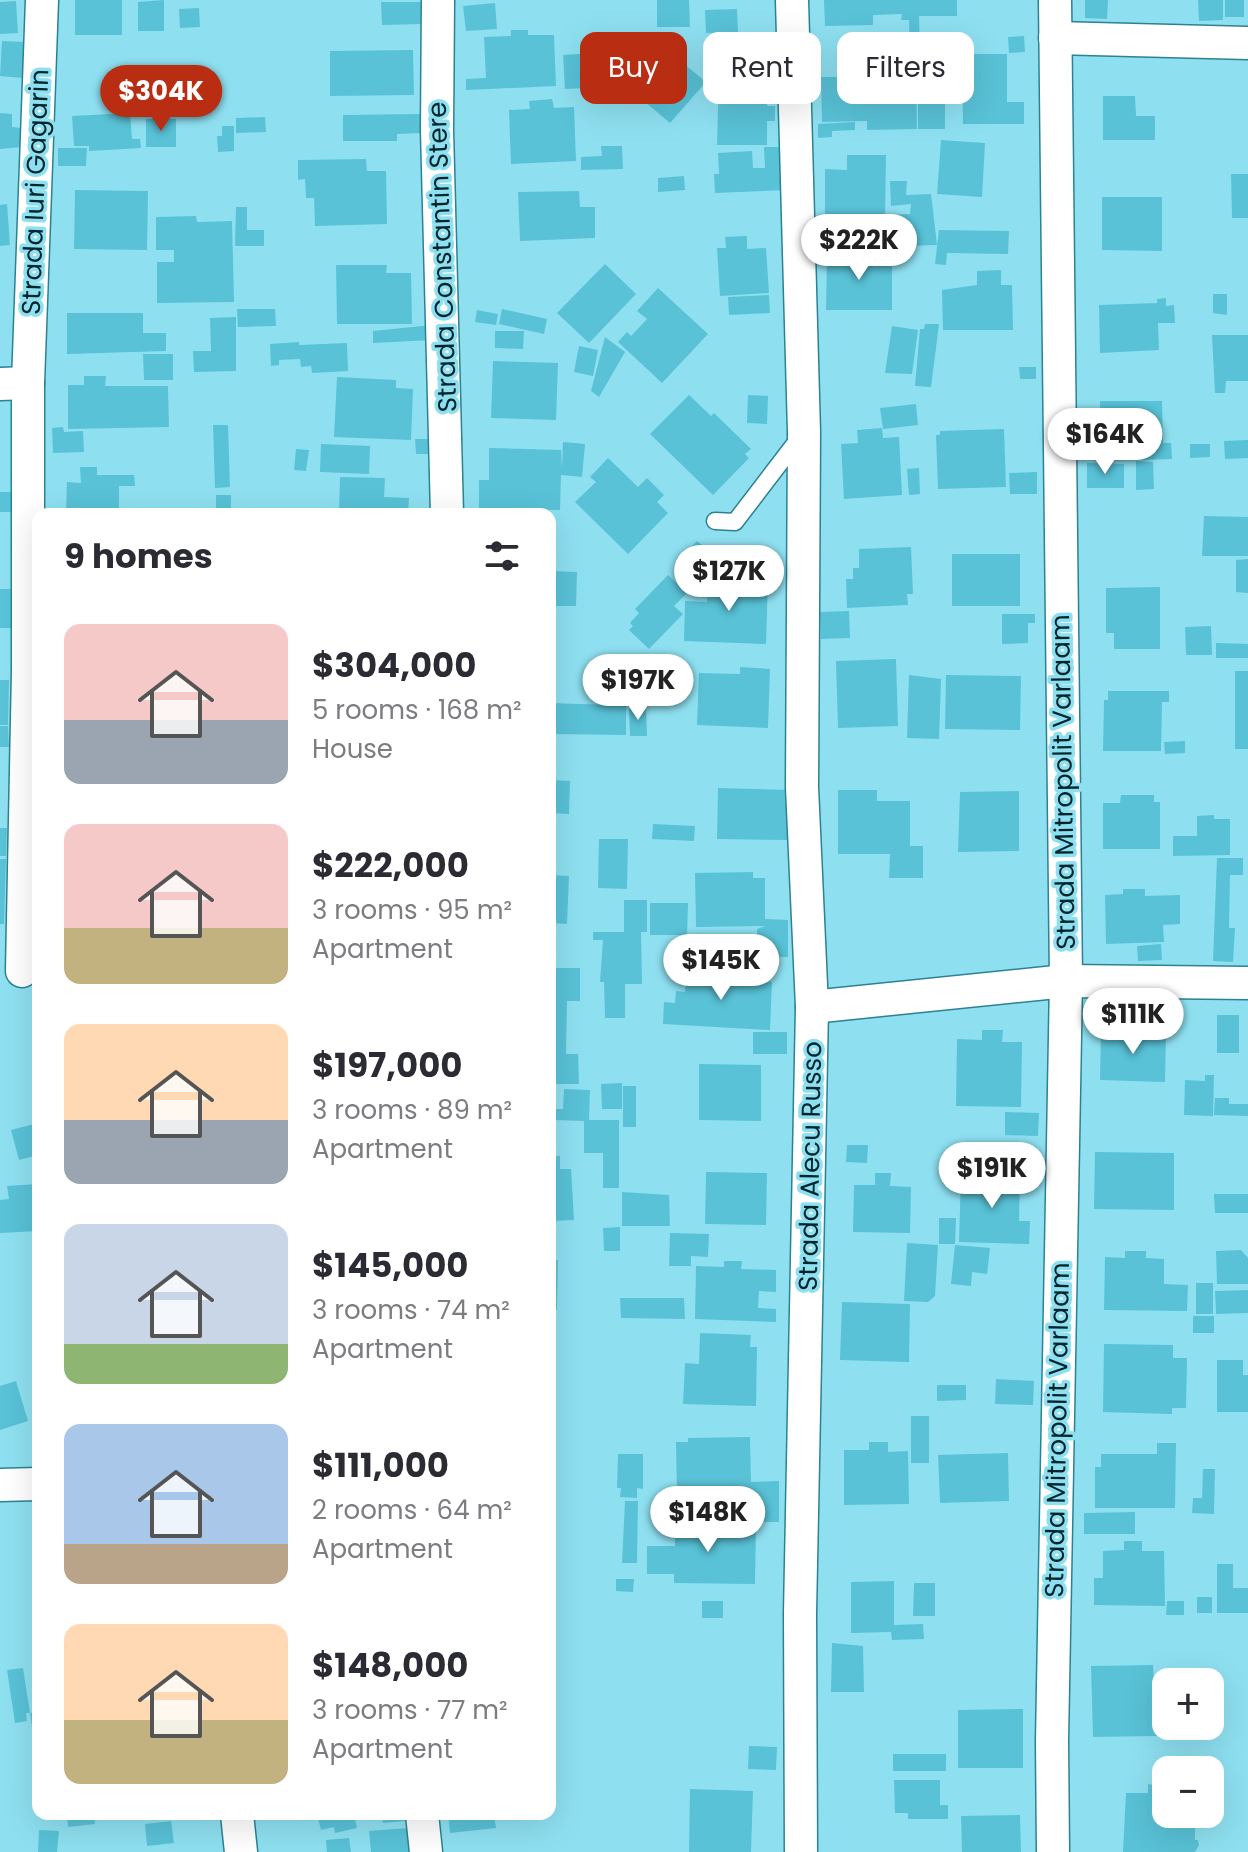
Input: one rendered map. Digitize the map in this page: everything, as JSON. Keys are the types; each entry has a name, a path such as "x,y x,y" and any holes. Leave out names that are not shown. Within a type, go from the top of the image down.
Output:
{"street":[{"name":"Strada Iuri Gagarin","path":"20,974 28,670 14,383 42,0"},
{"name":"Strada Constantin Stere","path":"438,0 437,130 447,508"},
{"name":"Strada Alecu Russo","path":"792,0 804,432 802,787 812,1007 800,1614 801,1852"},
{"name":"Strada Mitropolit Varlaam","path":"1053,1852 1052,1741 1066,981 1055,0"},
{"path":"1055,38 1248,43"},
{"path":"812,1007 1066,981 1248,983"},
{"path":"0,1485 32,1484"},
{"path":"238,1820 241,1852"},
{"path":"423,1820 426,1852"}],"lane":[{"path":"715,521 735,522 804,432"}],"building":[{"path":"75,0 122,0 122,35 75,35"},
{"path":"164,0 164,31 138,31 138,2"},
{"path":"657,0 689,0 690,27 657,27"},
{"path":"824,0 957,0 957,16 919,16 919,32 909,32 909,20 901,20 902,14 873,15 873,25 825,26"},
{"path":"1085,0 1108,0 1107,19 1085,18"},
{"path":"1198,0 1223,0 1223,20 1199,21"},
{"path":"1225,0 1244,0 1244,17 1225,17"},
{"path":"16,1 18,33 0,34 0,2"},
{"path":"381,2 421,2 422,24 382,25"},
{"path":"495,3 497,29 466,31 463,6"},
{"path":"199,8 200,27 180,28 179,9"},
{"path":"737,9 738,32 706,32 705,10"},
{"path":"511,30 528,30 528,35 554,35 556,86 466,90 466,79 486,78 484,37 511,36"},
{"path":"1024,36 1025,52 1009,53 1008,37"},
{"path":"2,41 24,42 23,78 0,76"},
{"path":"413,50 414,95 330,96 330,51"},
{"path":"580,54 580,88 565,89 563,55"},
{"path":"974,54 1007,54 1007,102 1024,102 1024,124 963,124 963,104 974,104"},
{"path":"687,66 703,80 703,85 687,104"},
{"path":"821,77 837,77 837,104 916,104 917,129 867,130 867,121 822,122"},
{"path":"1103,96 1135,96 1136,116 1155,116 1155,140 1103,140"},
{"path":"552,99 554,108 574,107 576,161 511,164 509,110 530,109 529,101"},
{"path":"648,104 687,104 670,123"},
{"path":"718,104 775,106 775,121 767,121 767,145 717,145"},
{"path":"918,104 945,104 945,129 918,129"},
{"path":"0,113 12,114 12,127 21,128 21,147 0,149"},
{"path":"130,113 132,139 140,139 141,148 89,151 89,146 74,146 72,116"},
{"path":"422,114 422,133 397,134 397,141 343,141 343,115"},
{"path":"265,117 266,132 236,133 236,118"},
{"path":"146,119 176,119 176,147 146,147"},
{"path":"855,122 855,130 832,131 832,137 818,138 818,124"},
{"path":"222,126 234,126 234,151 218,152 217,136 222,136"},
{"path":"941,140 985,143 982,197 937,194"},
{"path":"601,146 622,146 623,169 581,170 581,157 602,156"},
{"path":"764,147 783,147 785,190 715,193 714,174 719,174 718,153 752,151 753,168 765,168"},
{"path":"58,148 87,148 86,166 58,166"},
{"path":"847,155 886,155 885,219 825,219 825,169 847,170"},
{"path":"366,159 367,171 386,171 387,224 315,226 314,198 306,198 305,179 298,180 298,160"},
{"path":"1231,174 1248,174 1248,218 1232,218"},
{"path":"684,176 685,190 658,192 658,178"},
{"path":"890,181 907,181 906,195 931,194 937,245 907,246 906,226 890,225 889,215 910,214 911,204 891,206"},
{"path":"75,190 148,191 147,250 74,249"},
{"path":"579,191 580,207 595,207 595,238 520,241 518,192"},
{"path":"1102,197 1162,197 1162,251 1102,250"},
{"path":"7,204 10,245 0,246 0,205"},
{"path":"236,207 247,207 247,230 264,230 264,246 235,246"},
{"path":"196,216 197,222 232,221 234,302 157,303 157,262 174,262 174,250 156,250 156,217"},
{"path":"939,230 1009,231 1008,254 947,253 946,265 935,264"},
{"path":"747,236 747,249 766,248 769,293 720,296 717,248 726,248 725,237"},
{"path":"827,254 892,255 892,310 826,310"},
{"path":"605,264 636,294 589,343 557,313"},
{"path":"336,265 387,265 386,273 411,273 412,324 337,324"},
{"path":"1001,270 1001,285 1012,285 1013,330 943,330 942,290 977,285 977,271"},
{"path":"658,288 708,334 662,383 618,342 627,332 631,336 647,319 637,311"},
{"path":"1213,294 1227,294 1227,315 1213,313"},
{"path":"769,295 770,313 729,315 728,297"},
{"path":"1166,298 1166,306 1174,305 1175,323 1158,323 1159,350 1100,353 1099,305 1157,303 1157,299"},
{"path":"237,309 275,309 276,326 238,327"},
{"path":"502,309 547,319 544,334 499,324"},
{"path":"477,310 498,314 496,325 475,322"},
{"path":"67,313 143,313 143,333 166,333 166,351 67,354"},
{"path":"236,317 236,371 194,372 193,351 211,351 210,318"},
{"path":"925,324 939,324 931,387 915,386 920,329 924,329"},
{"path":"431,326 432,340 373,343 373,331"},
{"path":"892,326 918,330 912,374 885,373"},
{"path":"495,331 524,331 523,349 495,348"},
{"path":"1212,335 1248,335 1248,381 1226,381 1225,393 1215,393"},
{"path":"605,337 625,352 599,397 591,391"},
{"path":"299,342 299,345 347,343 348,371 312,373 311,366 301,367 300,359 279,360 279,365 271,366 270,344"},
{"path":"579,346 598,350 593,376 574,372"},
{"path":"143,354 173,354 173,380 144,380"},
{"path":"493,361 558,363 556,420 491,418"},
{"path":"1019,367 1036,367 1036,379 1020,379"},
{"path":"84,376 106,376 105,386 168,386 169,427 68,429 68,385 84,385"},
{"path":"337,377 396,380 396,388 413,389 411,440 334,437"},
{"path":"689,395 711,416 714,413 751,449 745,454 749,458 713,495 650,434"},
{"path":"748,395 768,396 767,424 747,423"},
{"path":"1100,401 1162,401 1163,443 1171,443 1172,459 1101,461"},
{"path":"916,404 918,425 883,429 880,408"},
{"path":"213,425 228,425 230,487 215,488"},
{"path":"63,427 64,432 83,431 84,452 53,453 52,428"},
{"path":"882,428 883,438 899,437 902,495 844,499 841,444 858,443 857,430"},
{"path":"1004,429 1006,487 938,489 936,435 940,435 940,431"},
{"path":"415,439 432,439 432,454 416,454"},
{"path":"1248,440 1248,458 1225,459 1224,441"},
{"path":"563,442 585,444 582,477 561,475 560,510 479,508 479,480 489,480 489,448 561,450 562,468"},
{"path":"321,444 370,446 369,474 320,472"},
{"path":"1190,444 1210,444 1210,457 1190,458"},
{"path":"296,449 309,450 306,471 294,470"},
{"path":"608,458 638,487 647,478 664,495 657,502 668,513 628,554 575,502 596,482 590,477"},
{"path":"1136,461 1153,462 1154,489 1136,490"},
{"path":"1087,463 1124,464 1124,488 1087,488"},
{"path":"80,467 97,467 97,475 134,475 135,486 119,486 119,508 66,508 67,482 81,483"},
{"path":"919,468 920,494 909,495 907,469"},
{"path":"1037,472 1037,494 1010,494 1009,473"},
{"path":"340,477 385,478 384,497 409,498 408,508 339,508"},
{"path":"0,492 18,492 18,512 0,512"},
{"path":"216,495 231,495 231,508 216,508"},
{"path":"1204,516 1248,517 1248,556 1202,556"},
{"path":"697,541 709,551 696,579 677,563"},
{"path":"911,547 913,594 907,594 908,605 847,608 846,579 853,579 853,568 859,568 859,549"},
{"path":"952,554 1020,554 1020,606 952,606"},
{"path":"1248,559 1248,593 1236,592 1236,560"},
{"path":"556,571 577,572 576,606 556,606"},
{"path":"668,575 687,593 674,606 683,614 649,649 629,630 633,626 630,623 639,613 635,609"},
{"path":"708,579 768,581 766,644 684,641 685,601 707,602"},
{"path":"1160,587 1160,649 1114,649 1114,633 1106,633 1106,588"},
{"path":"0,589 15,589 14,628 0,628"},
{"path":"849,611 850,638 821,639 820,612"},
{"path":"1002,614 1035,614 1035,623 1028,623 1028,643 1002,644"},
{"path":"1211,626 1212,655 1186,655 1185,627"},
{"path":"1216,643 1248,644 1248,658 1216,658"},
{"path":"896,659 898,726 838,728 836,661"},
{"path":"740,667 770,669 768,728 697,725 699,673 740,674"},
{"path":"613,671 629,671 629,689 613,689"},
{"path":"1235,671 1248,671 1248,749 1235,749"},
{"path":"909,675 941,679 939,739 907,738"},
{"path":"946,675 1021,676 1020,730 945,729"},
{"path":"0,680 9,680 8,725 0,725"},
{"path":"1108,691 1169,691 1169,702 1162,702 1161,751 1103,751 1104,700 1108,700"},
{"path":"610,699 626,699 626,735 556,734 556,703 609,705"},
{"path":"629,709 646,709 647,736 630,736"},
{"path":"0,726 8,726 9,747 0,747"},
{"path":"1185,741 1185,753 1165,754 1164,742"},
{"path":"556,780 570,781 569,814 556,813"},
{"path":"718,788 789,790 788,840 717,839"},
{"path":"838,790 877,790 877,801 910,801 910,846 923,846 923,878 889,878 890,854 838,854"},
{"path":"1019,791 1019,851 958,852 960,792"},
{"path":"1121,795 1154,795 1154,802 1160,802 1160,849 1103,849 1103,803 1120,803"},
{"path":"1214,815 1214,819 1230,819 1230,855 1173,856 1173,836 1197,836 1197,816"},
{"path":"653,824 695,826 694,841 652,839"},
{"path":"0,828 7,828 6,856 0,856"},
{"path":"599,839 628,839 627,889 598,888"},
{"path":"1217,858 1243,858 1243,875 1230,875 1229,928 1235,928 1233,962 1213,961"},
{"path":"0,859 6,859 4,924 0,924"},
{"path":"753,872 753,878 765,878 765,919 788,920 788,957 743,956 743,935 757,935 757,929 765,926 696,927 695,873"},
{"path":"556,875 569,876 567,924 556,923"},
{"path":"1123,889 1145,889 1145,896 1180,895 1180,924 1163,925 1164,942 1106,944 1105,895 1123,894"},
{"path":"624,900 647,900 647,932 641,932 642,984 625,984 625,1018 605,1018 604,982 600,982 603,940 593,940 593,932 624,932"},
{"path":"650,903 688,903 687,935 650,935"},
{"path":"1161,944 1162,960 1138,961 1137,946"},
{"path":"556,968 580,968 580,1001 567,1001 566,1054 578,1054 579,1084 556,1084"},
{"path":"687,971 755,976 754,981 772,982 770,1030 663,1024 664,1002 675,1003 676,991 685,992"},
{"path":"1217,1015 1239,1015 1239,1053 1217,1053"},
{"path":"1101,1029 1166,1031 1165,1082 1100,1080"},
{"path":"982,1030 1003,1030 1002,1042 1022,1042 1021,1107 956,1106 957,1039 982,1040"},
{"path":"753,1032 787,1032 787,1054 753,1054"},
{"path":"699,1064 761,1065 761,1121 699,1120"},
{"path":"1205,1075 1214,1075 1213,1116 1184,1115 1185,1080 1205,1081"},
{"path":"622,1083 622,1109 602,1109 601,1084"},
{"path":"623,1086 636,1086 636,1127 623,1127"},
{"path":"564,1089 590,1090 589,1120 619,1120 619,1188 603,1188 603,1153 584,1153 584,1121 556,1120 556,1109 563,1109"},
{"path":"1215,1098 1229,1098 1229,1104 1248,1104 1248,1116 1214,1115"},
{"path":"1005,1112 1039,1113 1038,1136 1005,1135"},
{"path":"32,1125 32,1157 19,1160 11,1130"},
{"path":"847,1145 868,1145 867,1163 846,1162"},
{"path":"1095,1152 1174,1153 1174,1210 1094,1209"},
{"path":"556,1156 560,1156 560,1169 571,1169 574,1220 556,1221"},
{"path":"982,1167 999,1168 999,1177 1020,1177 1019,1221 1030,1221 1029,1244 959,1242 961,1176 982,1176"},
{"path":"706,1172 767,1173 766,1225 705,1224"},
{"path":"875,1173 891,1173 890,1186 911,1187 910,1233 853,1232 854,1185 875,1185"},
{"path":"32,1184 32,1231 0,1233 0,1200 9,1199 7,1186"},
{"path":"622,1192 669,1195 670,1226 622,1226"},
{"path":"1214,1194 1248,1194 1248,1213 1215,1213"},
{"path":"939,1218 956,1218 955,1244 939,1244"},
{"path":"620,1227 620,1251 604,1251 603,1228"},
{"path":"670,1233 709,1234 708,1257 691,1256 691,1266 669,1266"},
{"path":"907,1243 938,1245 935,1296 928,1302 904,1301"},
{"path":"955,1245 990,1248 987,1274 972,1272 971,1286 951,1284"},
{"path":"1241,1250 1248,1258 1248,1284 1217,1284 1216,1251"},
{"path":"1125,1251 1146,1251 1146,1258 1164,1259 1164,1284 1188,1285 1187,1311 1104,1310 1105,1257 1125,1258"},
{"path":"556,1260 558,1260 557,1310"},
{"path":"724,1261 742,1261 741,1269 776,1270 776,1292 759,1291 758,1308 776,1309 776,1322 695,1319 696,1266 724,1267"},
{"path":"1196,1283 1213,1283 1213,1314 1196,1314"},
{"path":"1248,1290 1248,1313 1216,1314 1215,1291"},
{"path":"620,1298 684,1298 685,1319 621,1318"},
{"path":"842,1302 910,1304 909,1362 840,1360"},
{"path":"1193,1316 1214,1316 1214,1333 1193,1333"},
{"path":"700,1333 751,1335 750,1347 757,1347 756,1406 683,1404 685,1363 699,1364"},
{"path":"1104,1344 1173,1345 1173,1358 1187,1358 1186,1408 1172,1408 1172,1414 1103,1412"},
{"path":"1217,1360 1243,1360 1243,1375 1248,1375 1248,1412 1217,1412"},
{"path":"996,1379 1034,1381 1033,1405 995,1404"},
{"path":"16,1381 28,1421 0,1430 0,1386"},
{"path":"937,1385 966,1385 966,1400 937,1401"},
{"path":"911,1416 929,1416 929,1463 911,1463"},
{"path":"750,1437 751,1482 779,1481 779,1522 743,1522 743,1493 677,1494 676,1442 688,1442 688,1438"},
{"path":"869,1442 888,1442 888,1452 908,1451 909,1504 844,1505 844,1450 869,1450"},
{"path":"1157,1443 1176,1443 1175,1508 1095,1508 1095,1467 1101,1467 1101,1454 1157,1454"},
{"path":"1008,1453 1009,1501 940,1503 938,1455"},
{"path":"618,1454 643,1454 643,1489 637,1488 637,1498 620,1497 621,1488 617,1488"},
{"path":"1203,1469 1215,1469 1214,1514 1192,1513 1193,1498 1202,1498"},
{"path":"625,1501 638,1501 637,1563 622,1563"},
{"path":"1135,1512 1135,1534 1084,1534 1084,1513"},
{"path":"675,1523 756,1524 755,1584 674,1583 674,1574 647,1574 647,1546 675,1546"},
{"path":"1124,1541 1142,1541 1142,1551 1164,1551 1165,1606 1094,1605 1094,1578 1103,1578 1103,1551 1124,1550"},
{"path":"1217,1564 1233,1564 1233,1588 1248,1588 1248,1613 1217,1613"},
{"path":"616,1579 634,1579 633,1592 616,1591"},
{"path":"894,1581 894,1625 923,1624 924,1639 892,1640 891,1632 851,1633 851,1582"},
{"path":"914,1583 935,1583 935,1616 913,1616"},
{"path":"1197,1597 1212,1597 1212,1613 1197,1613"},
{"path":"702,1601 723,1601 723,1618 702,1618"},
{"path":"1167,1601 1184,1601 1184,1615 1166,1615"},
{"path":"832,1643 863,1646 864,1692 831,1692"},
{"path":"1153,1665 1152,1736 1093,1737 1091,1666"},
{"path":"23,1668 30,1713 26,1713 27,1721 15,1723 7,1670"},
{"path":"1023,1709 1023,1768 958,1768 958,1710"},
{"path":"749,1746 777,1747 776,1770 748,1769"},
{"path":"893,1754 946,1754 946,1771 893,1771"},
{"path":"894,1780 940,1780 940,1805 948,1805 948,1819 908,1819 908,1813 895,1813"},
{"path":"1148,1784 1152,1785 1152,1828 1195,1828 1195,1840 1199,1845 1195,1852 1123,1852 1126,1793 1148,1793"},
{"path":"690,1789 753,1791 751,1852 689,1852"},
{"path":"1020,1815 1021,1852 962,1852 961,1816"},
{"path":"67,1820 95,1820 95,1824 68,1827"},
{"path":"318,1820 355,1820 357,1828 335,1833 334,1827 321,1830"},
{"path":"383,1820 406,1821 383,1823"},
{"path":"449,1820 495,1820 496,1828 450,1833"},
{"path":"171,1821 174,1843 147,1846 145,1824"},
{"path":"408,1828 410,1852 371,1852 369,1831"},
{"path":"39,1830 59,1831 57,1852 38,1852"},
{"path":"349,1838 351,1852 327,1852 326,1840"}]}
